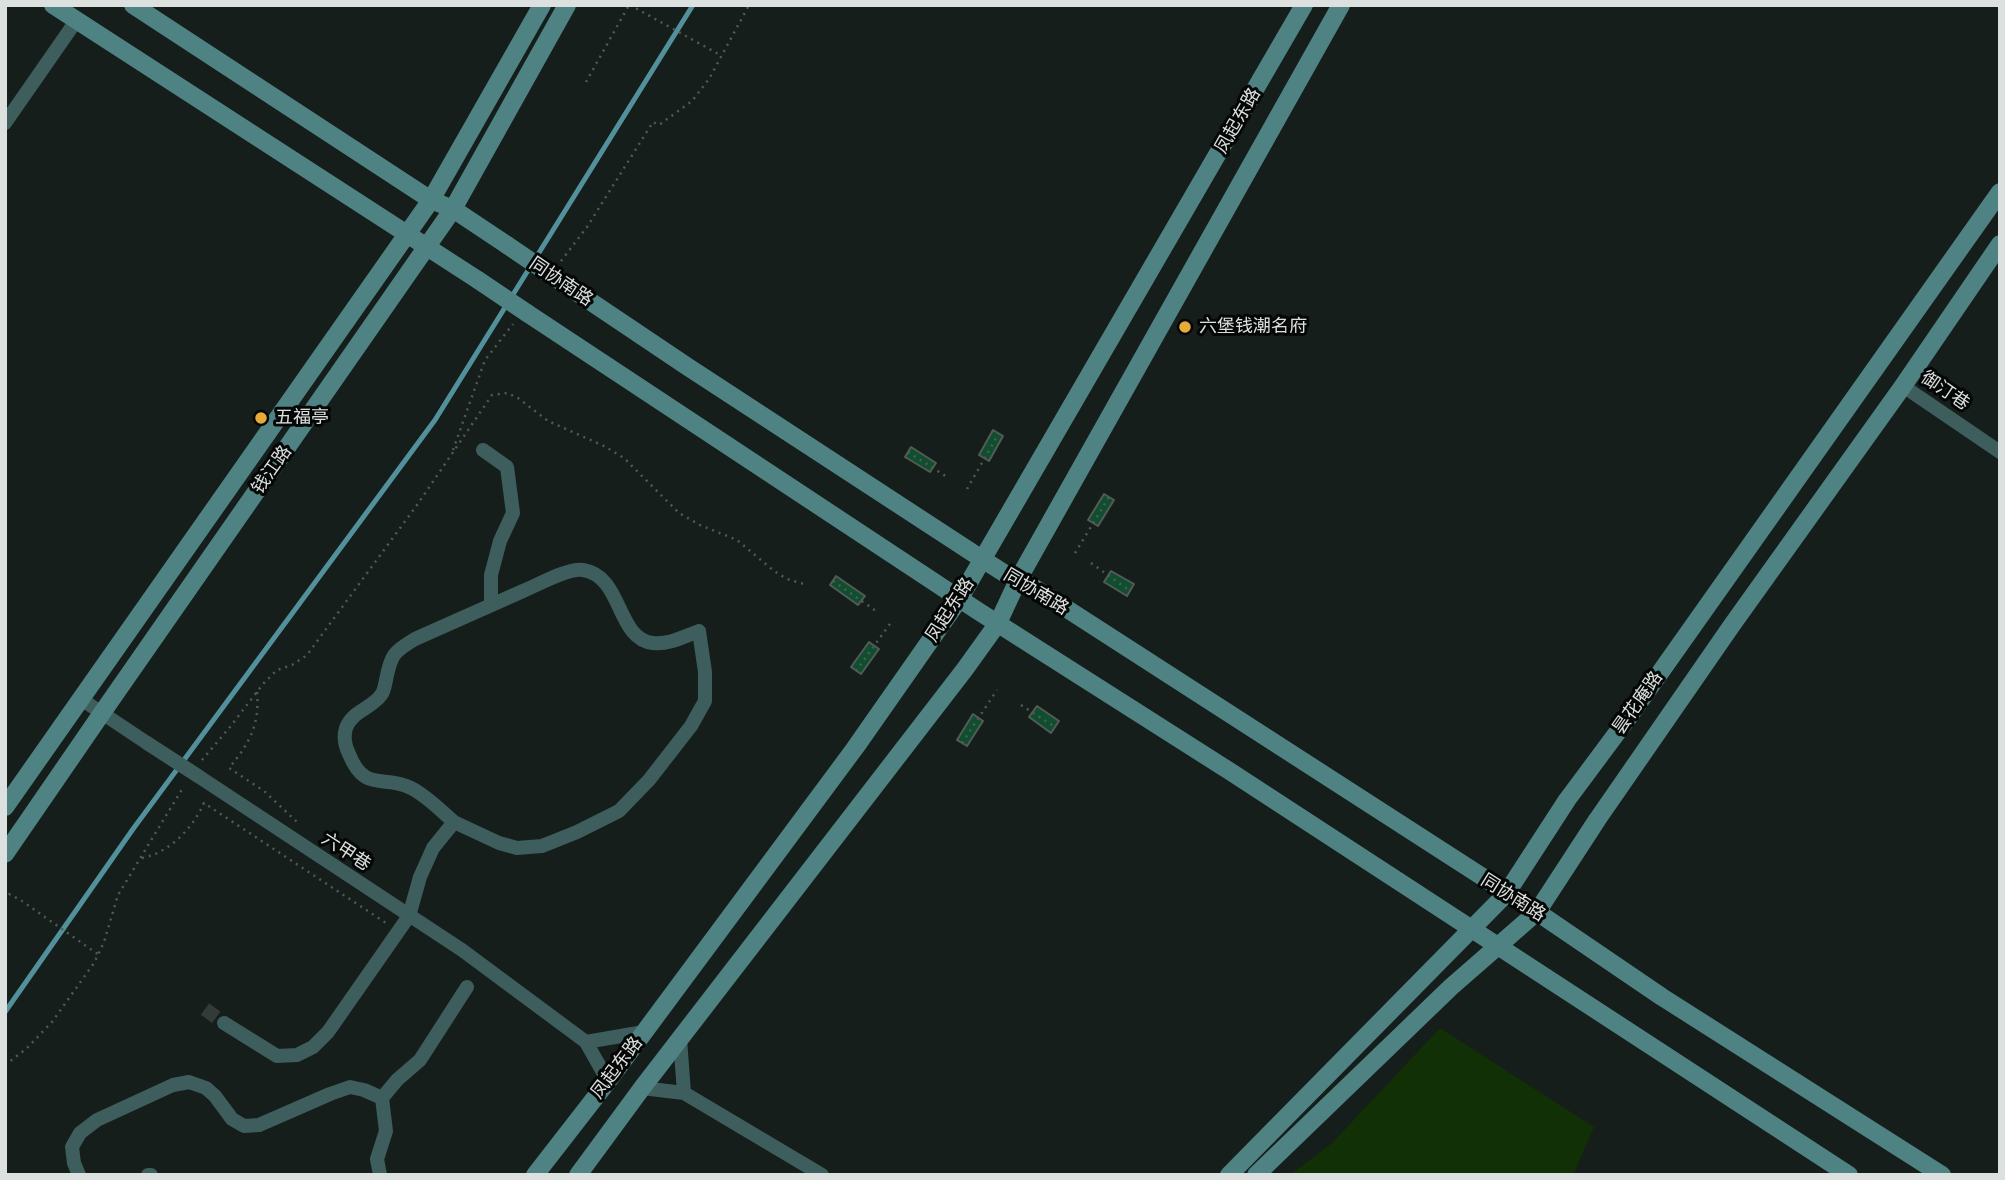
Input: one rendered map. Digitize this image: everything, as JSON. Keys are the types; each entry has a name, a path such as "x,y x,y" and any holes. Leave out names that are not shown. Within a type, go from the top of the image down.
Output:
{"main road":[{"path":"53,5 407,233 523,314 1849,1175"},
{"name":"同协南路","path":"133,5 431,200 453,209 507,246 558,269 699,374 982,559 1004,573 1019,578 1537,912 1662,997 1942,1175"},
{"name":"钱江路","path":"5,807 431,200 542,5"},
{"name":"钱江路","path":"5,855 428,247 453,209 566,5"},
{"name":"凤起东路","path":"535,1175 856,748 960,598 1304,5"},
{"name":"凤起东路","path":"578,1175 642,1088 965,670 998,623 1019,578 1341,5"},
{"name":"昙花庵路","path":"1229,1175 1506,894 1567,800 1628,719 2000,192"},
{"name":"昙花庵路","path":"1256,1175 1451,987 1537,912 1597,820 2000,244"}],"street":[{"path":"5,123 76,21"},
{"name":"御汀巷","path":"1903,386 2000,452"},
{"path":"483,450 507,467 513,513 500,541 491,575 491,605"},
{"path":"582,570 600,577 610,588 628,625 639,638 653,643 670,642 699,631 705,672 705,701 691,726 649,780 619,811 542,846 517,848 499,843 454,822 411,788 395,783 379,783 368,778 354,766 344,742 346,728 354,715 382,694 389,662 399,649 415,639 567,572 582,570"},
{"name":"六甲巷","path":"81,699 462,950 586,1042 608,1081"},
{"path":"224,1023 277,1056 297,1055 313,1047 328,1032 409,916 420,877 433,848 454,822"},
{"path":"380,1175 377,1159 386,1131 382,1098 397,1080 420,1060 467,987"},
{"path":"586,1042 644,1032"},
{"path":"680,1039 684,1093"},
{"path":"79,1175 72,1147 80,1133 97,1120 173,1085 189,1082 206,1088 232,1119 244,1126 259,1125 350,1087 382,1098"},
{"path":"642,1088 684,1093 822,1175"}],"path":[{"path":"586,82 629,5 722,56"},
{"path":"558,269 653,122 659,125 692,101 709,79 749,5"},
{"path":"451,456 485,360 523,314"},
{"path":"5,1065 26,1049 52,1022 94,963 104,942 118,895 195,774 277,670 292,665 307,655 492,395 507,393 518,398 548,421 589,438 624,458 679,513 699,525 737,540 774,571 787,579 804,584"},
{"path":"967,489 999,433"},
{"path":"908,452 947,477"},
{"path":"1075,553 1110,498"},
{"path":"1091,563 1130,591"},
{"path":"833,581 876,611"},
{"path":"856,671 892,621"},
{"path":"962,743 998,690"},
{"path":"257,692 256,722 251,737 229,768 264,791 305,829"},
{"path":"1021,705 1055,727"},
{"path":"142,858 168,847 187,830 204,803 398,930"},
{"path":"5,900 9,894 22,901 99,955"}],"green space":[{"path":"1440,1028 1594,1127 1573,1175 1290,1175 1332,1143"}],"building":[{"path":"993,430 1003,436 989,461 979,455"},
{"path":"911,447 936,463 930,472 905,457"},
{"path":"1104,494 1114,500 1098,526 1088,520"},
{"path":"1111,571 1134,584 1127,596 1104,582"},
{"path":"836,576 865,596 858,605 830,585"},
{"path":"869,642 879,649 861,674 851,667"},
{"path":"1037,706 1059,721 1051,733 1029,717"},
{"path":"973,714 983,721 967,746 957,740"}],"waterway":[{"path":"5,1012 133,829 435,420 693,5"}],"tunnel":[{"path":"205,1009 224,1023"}],"place":[{"name":"六堡钱潮名府","path":"1185,327"},
{"name":"五福亭","path":"261,418"}]}
